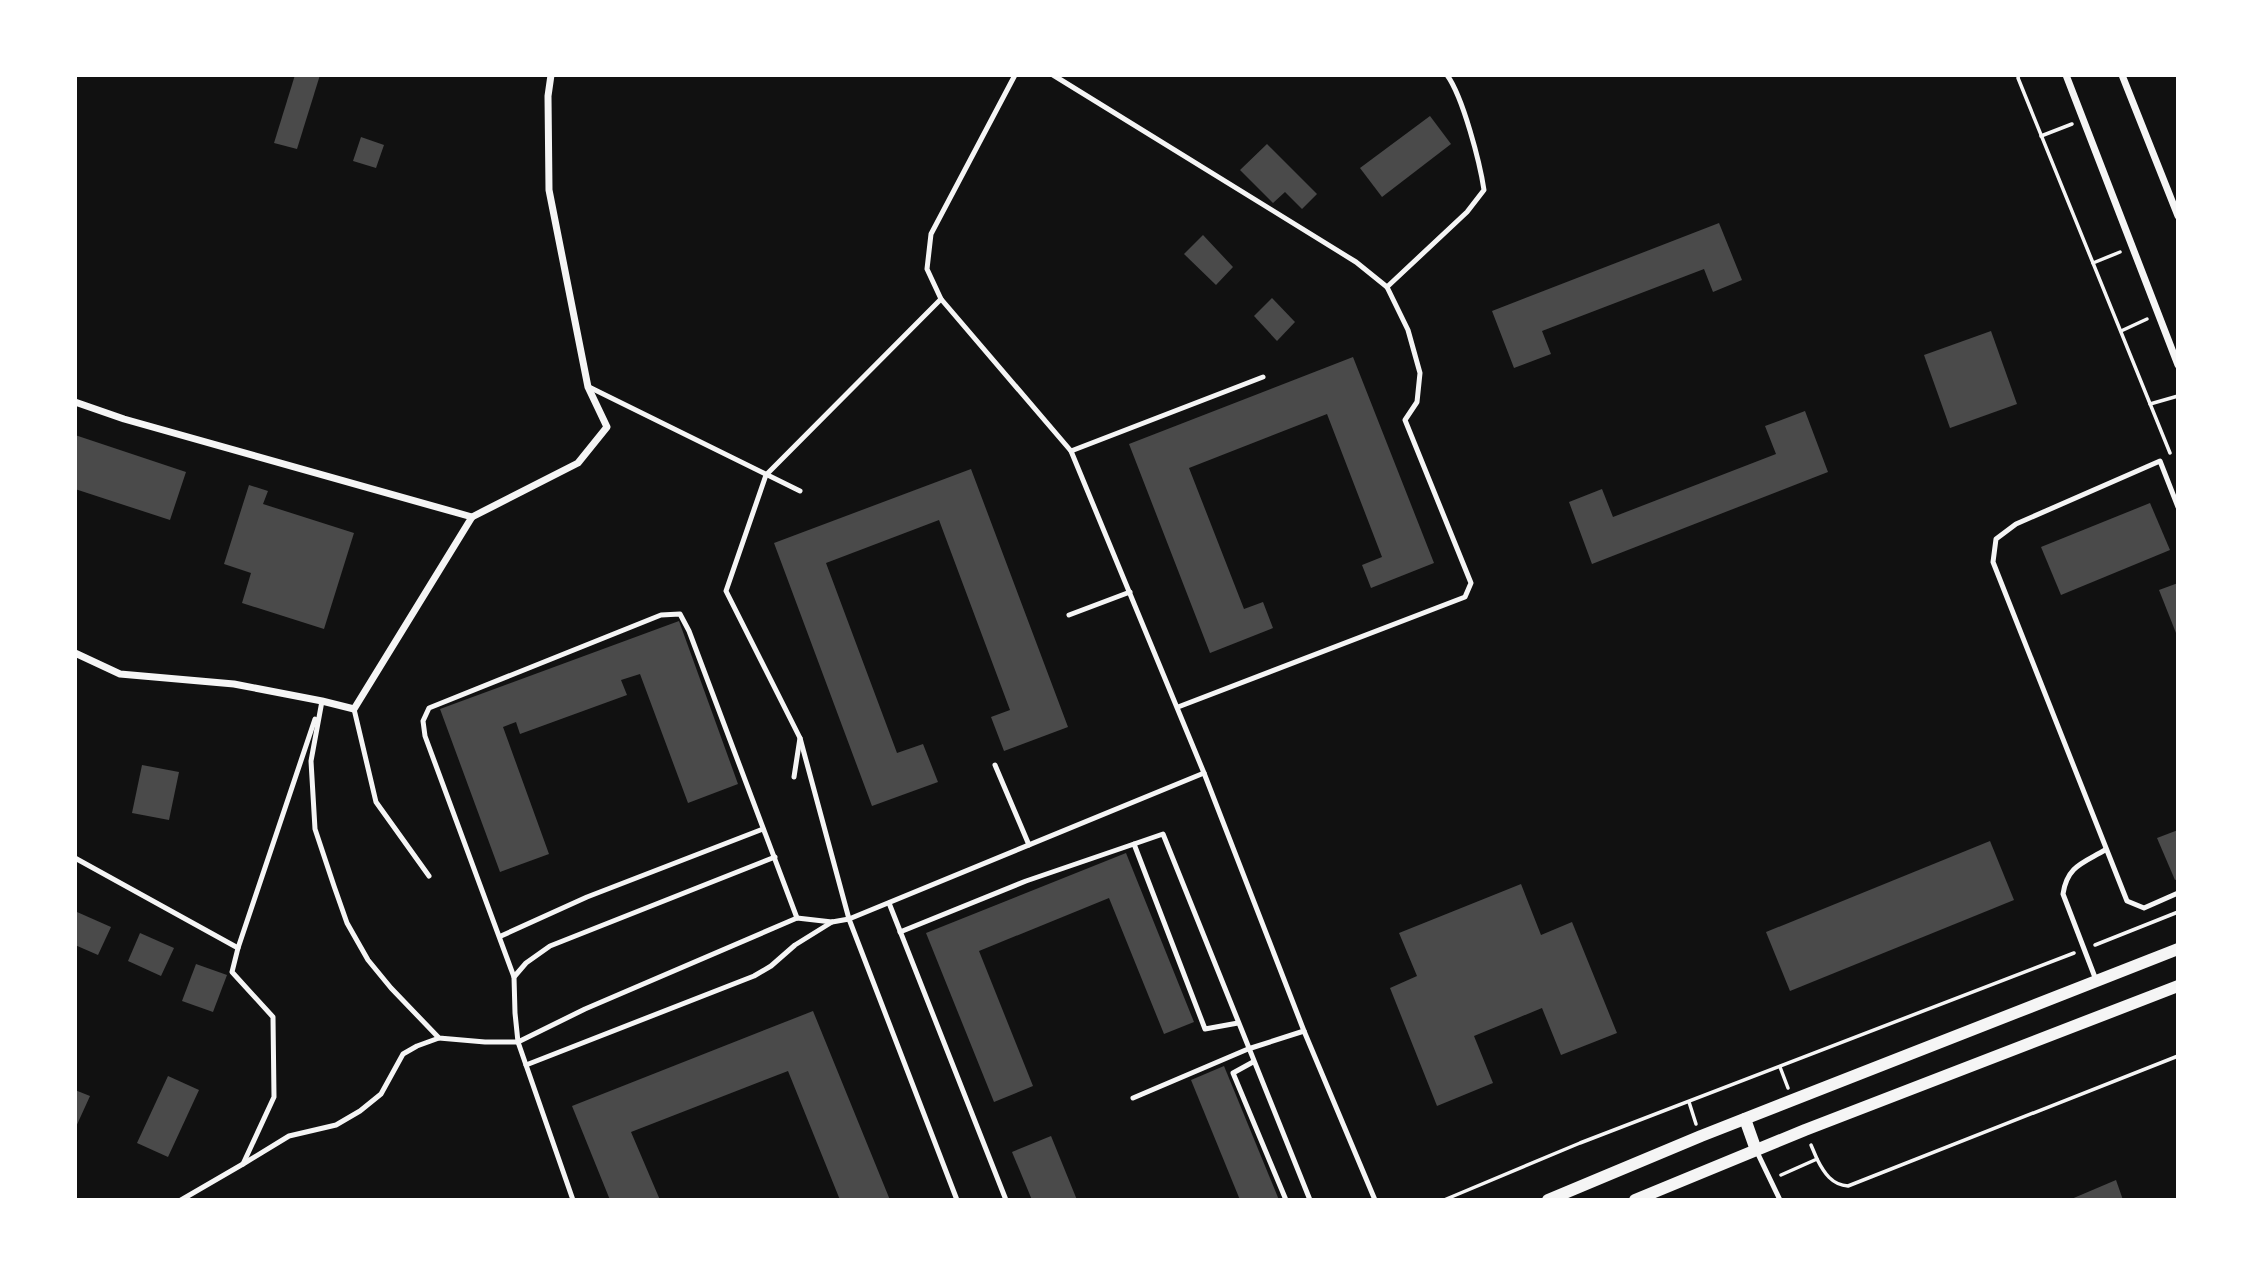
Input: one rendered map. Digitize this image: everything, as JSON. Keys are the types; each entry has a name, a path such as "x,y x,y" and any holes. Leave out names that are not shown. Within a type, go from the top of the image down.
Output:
{"street":[{"path":"75,653 120,674 234,684 354,709 472,517 578,463 607,427 588,387 549,190 548,96 551,75"},
{"path":"2066,75 2178,365"},
{"path":"2122,75 2178,216"},
{"path":"75,402 124,419 472,517"},
{"path":"1548,1200 1793,1099 2178,949"},
{"path":"1634,1200 2178,986"},
{"path":"1745,1119 1756,1150"}],"lane":[{"path":"1015,75 931,234 927,269 941,299 1071,451 1205,773 1304,1031 1375,1200"},
{"path":"1054,77 1064,75"},
{"path":"1387,287 1467,212 1484,191 1481,167 1458,96 1447,75"},
{"path":"1054,77 1356,262 1387,287 1408,330 1420,373 1417,402 1405,420 1471,583 1465,597 1178,707"},
{"path":"941,299 766,475 726,591 800,738 849,919 957,1200"},
{"path":"1071,451 1263,377"},
{"path":"588,387 800,491"},
{"path":"2178,507 2160,461 2016,524 1996,539 1993,562 2127,901 2144,908 2178,893"},
{"path":"1069,615 1130,592"},
{"path":"573,1200 518,1042 514,977 501,936 425,736 423,721 429,708 661,615 680,614 689,631 797,918"},
{"path":"243,1164 274,1097 274,1017 232,972 321,701"},
{"path":"321,701 311,761 315,829 334,886 347,923 368,960 439,1038"},
{"path":"354,709 376,802 429,876"},
{"path":"794,777 800,738"},
{"path":"995,765 1029,845"},
{"path":"181,1200 289,1136 336,1125 360,1111 381,1094 403,1054 417,1045 439,1038 518,1042 585,1009 797,918 832,922 849,919 1205,773"},
{"path":"501,936 587,897 763,830"},
{"path":"900,932 1026,881 1163,834 1310,1200"},
{"path":"1134,844 1205,1030 1238,1023"},
{"path":"2097,982 2063,894 2065,882 2072,869 2105,850"},
{"path":"514,977 526,963 551,946 775,857"},
{"path":"75,858 238,948"},
{"path":"888,903 1006,1200"},
{"path":"526,1065 754,976 771,966 795,944 832,922"},
{"path":"1133,1098 1248,1049 1304,1031"},
{"path":"1253,1062 1233,1073 1286,1200"},
{"path":"1756,1150 1780,1200"}],"path":[{"path":"2019,75 2041,136 2171,456"},
{"path":"2041,136 2083,120"},
{"path":"2093,263 2132,248"},
{"path":"2120,331 2158,314"},
{"path":"2150,404 2178,396"},
{"path":"1444,1200 1580,1143 2178,912"},
{"path":"1770,1180 1817,1159 1824,1173 1838,1185 1848,1186 2178,1056"},
{"path":"1780,1067 1793,1099"},
{"path":"1689,1102 1701,1136"}],"building":[{"path":"295,75 320,75 297,149 274,143"},
{"path":"1430,116 1451,144 1382,197 1360,168"},
{"path":"361,137 384,145 376,168 353,161"},
{"path":"1267,144 1317,194 1302,209 1285,192 1273,203 1240,170"},
{"path":"1719,223 1742,280 1713,292 1704,269 1542,331 1551,354 1514,368 1492,311"},
{"path":"1203,235 1233,267 1216,285 1184,254"},
{"path":"1272,298 1295,322 1277,341 1254,316"},
{"path":"1991,331 2017,404 1950,428 1924,355"},
{"path":"1353,357 1434,563 1371,588 1362,565 1382,557 1327,414 1189,468 1244,609 1263,602 1273,628 1210,653 1129,444"},
{"path":"1805,411 1828,472 1592,564 1569,502 1602,489 1613,517 1776,454 1765,426"},
{"path":"75,435 186,472 170,520 75,489"},
{"path":"971,469 1068,727 1004,751 991,717 1010,710 939,520 826,563 897,753 923,744 938,782 872,806 774,543"},
{"path":"249,485 268,491 263,504 354,533 324,629 242,603 251,573 224,564"},
{"path":"2150,503 2170,550 2061,595 2041,547"},
{"path":"2178,583 2178,638 2159,590"},
{"path":"679,621 738,784 688,803 640,674 621,680 627,695 520,734 516,722 503,727 549,854 500,872 440,709"},
{"path":"142,765 179,772 169,820 132,813"},
{"path":"2178,830 2178,879 2175,880 2157,838"},
{"path":"1990,841 2014,900 1790,991 1766,932"},
{"path":"1126,853 1194,1022 1164,1034 1109,898 979,951 1033,1086 994,1102 926,933"},
{"path":"1521,884 1541,935 1572,922 1617,1033 1561,1055 1542,1008 1474,1036 1493,1083 1437,1106 1390,988 1417,976 1399,933"},
{"path":"77,912 111,927 98,955 75,945"},
{"path":"140,933 174,948 161,976 128,961"},
{"path":"196,964 227,975 213,1012 182,1001"},
{"path":"813,1011 890,1200 840,1200 788,1071 631,1132 660,1200 610,1200 572,1106"},
{"path":"1224,1066 1279,1200 1240,1200 1191,1080"},
{"path":"168,1076 199,1090 168,1157 137,1143"},
{"path":"75,1090 90,1096 75,1129"},
{"path":"1051,1136 1077,1200 1032,1200 1012,1152"},
{"path":"2116,1180 2123,1200 2069,1200"}]}
